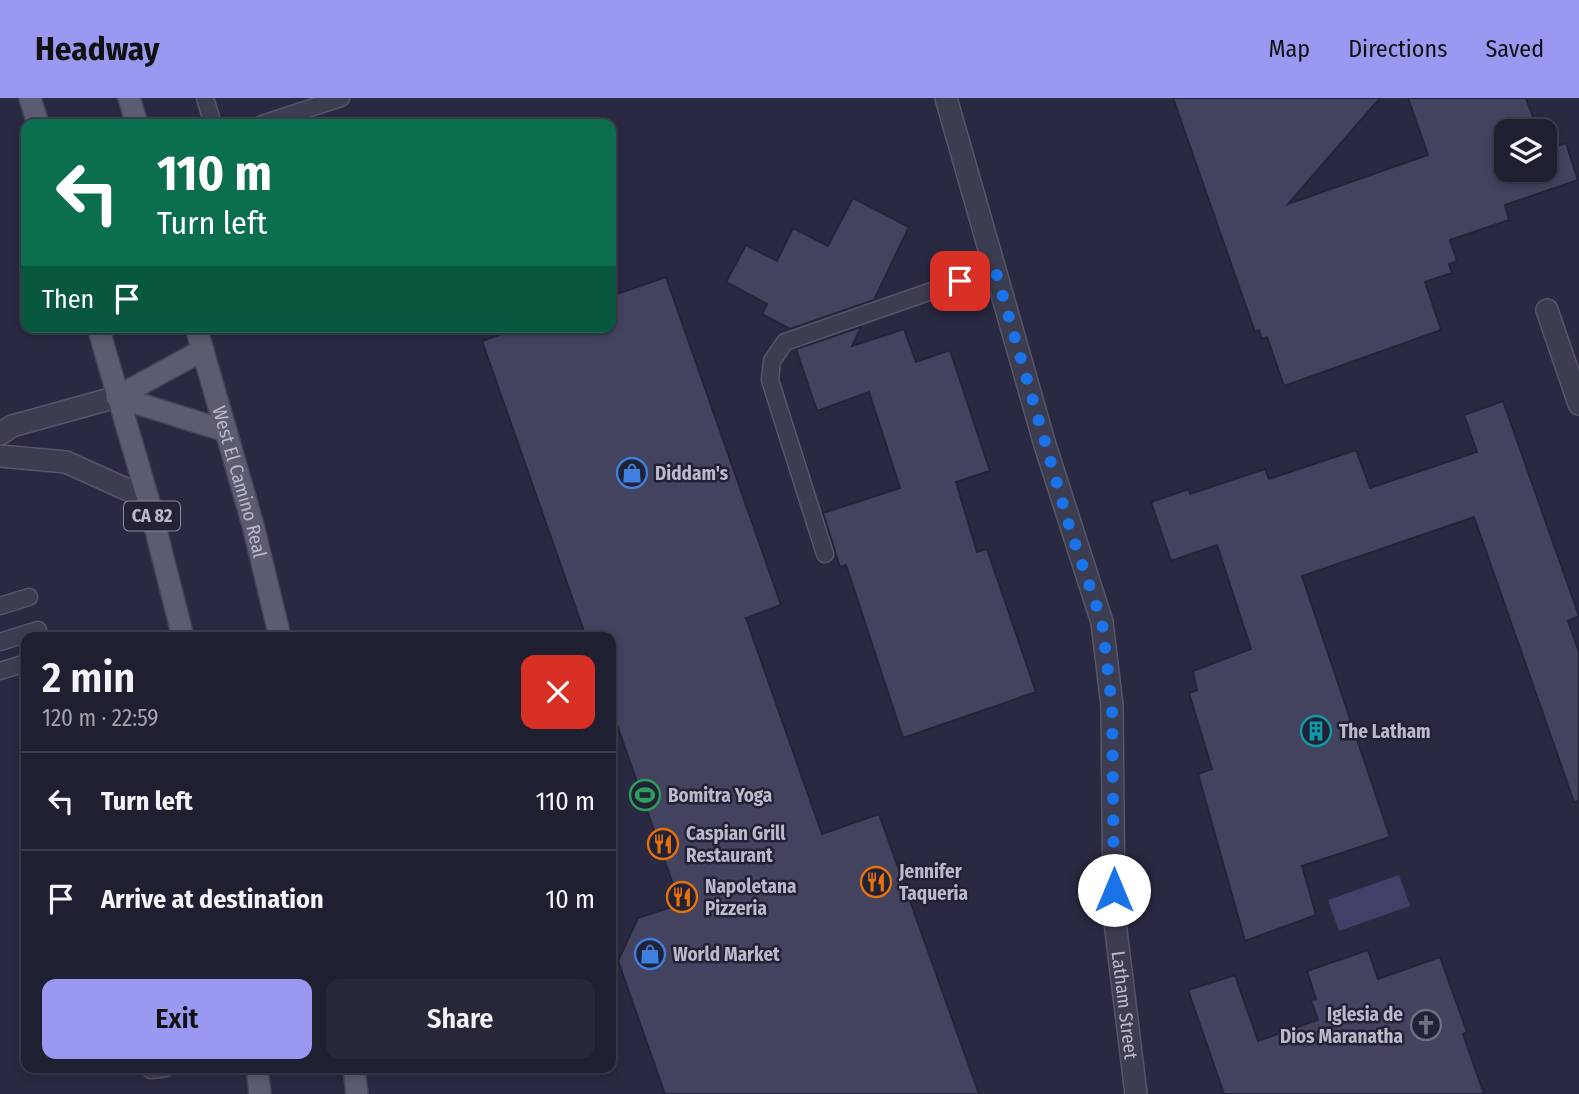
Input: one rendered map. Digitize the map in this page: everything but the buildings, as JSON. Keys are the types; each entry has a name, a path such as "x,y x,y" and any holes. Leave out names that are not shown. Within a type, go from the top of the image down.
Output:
{"main road":[{"path":"30,98 36,119"},
{"path":"129,98 135,119"},
{"name":"CA 82","path":"100,333 148,499 182,632"},
{"name":"West El Camino Real","path":"198,333 279,632"},
{"path":"117,397 203,350"},
{"path":"117,397 226,431"},
{"path":"258,1073 260,1094"},
{"path":"355,1073 357,1094"}],"street":[{"name":"Latham Street","path":"946,98 1071,532 1102,622 1112,706 1114,914 1136,1094"},
{"path":"1547,310 1579,404"},
{"path":"0,434 12,426 117,397"},
{"path":"0,456 66,462 148,499"}],"lane":[{"path":"205,98 211,119"},
{"path":"277,119 341,98"},
{"path":"825,554 770,380 772,360 785,342 995,269"},
{"path":"0,606 29,597"},
{"path":"32,632 38,630"},
{"path":"0,642 21,635"},
{"path":"0,671 21,665"}],"water":[{"path":"1399,875 1410,906 1339,931 1328,900"}],"place":[{"name":"Diddam's","path":"632,473"},
{"name":"The Latham","path":"1316,731"},
{"name":"Bomitra Yoga","path":"645,795"},
{"name":"Caspian Grill Restaurant","path":"663,844"},
{"name":"Jennifer Taqueria","path":"876,882"},
{"name":"Napoletana Pizzeria","path":"682,897"},
{"name":"World Market","path":"650,954"},
{"name":"Iglesia de Dios Maranatha","path":"1426,1025"}],"route":[{"path":"960,281 995,269 1071,532 1102,622 1112,706 1114,890"}]}
